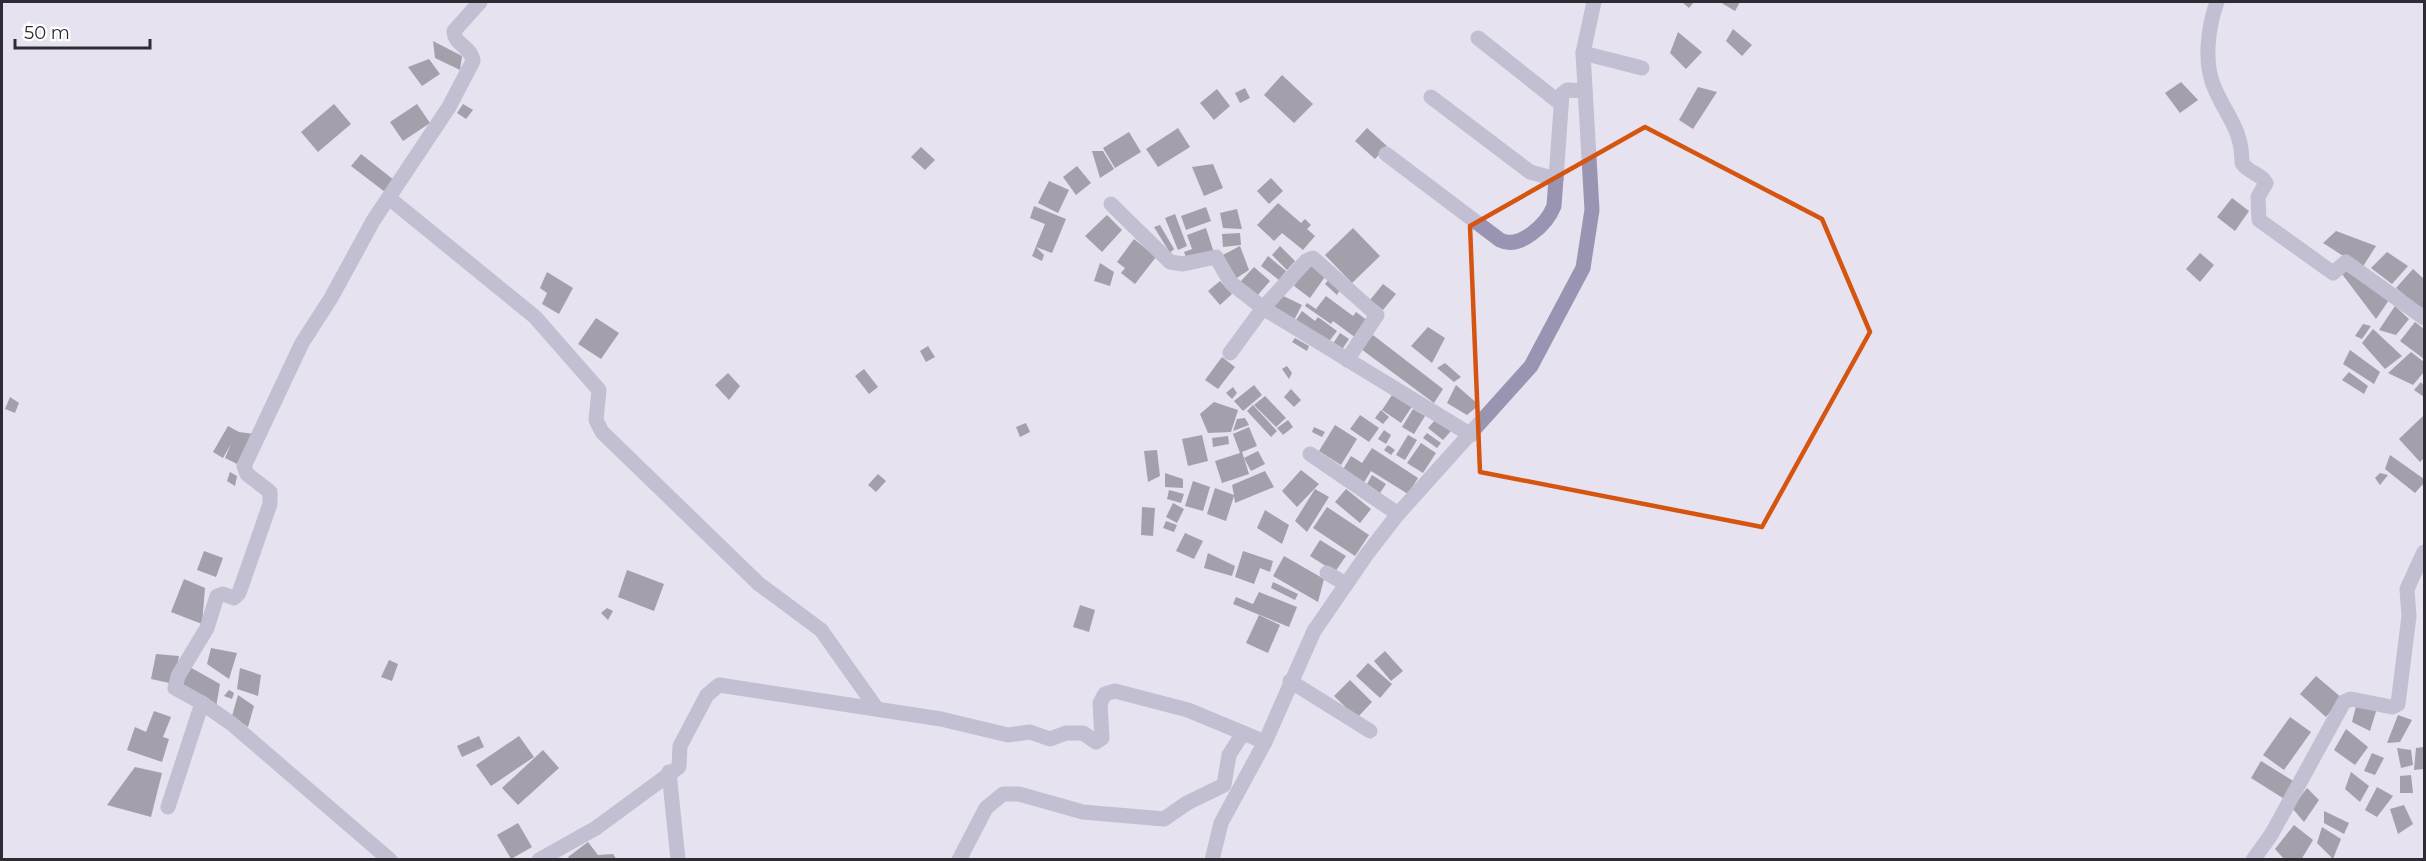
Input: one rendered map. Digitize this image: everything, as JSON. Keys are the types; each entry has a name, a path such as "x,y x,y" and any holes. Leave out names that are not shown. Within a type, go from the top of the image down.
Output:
{"street":[{"path":"390,860 232,724 175,688 178,676 207,627 217,596 223,594 234,598 238,593 272,497 270,492 247,474 244,466 302,343 389,198 449,106 472,61 469,49 458,42 454,31 480,2"},
{"path":"1212,860 1221,823 1264,742 1314,631 1398,514 1531,366 1583,268 1592,210 1583,53 1594,2"},
{"path":"2217,2 2211,17 2210,69 2214,87 2242,142 2242,163 2248,170 2264,178 2266,183 2258,196 2259,220 2333,273 2346,262 2424,318"},
{"path":"1478,38 1560,103"},
{"path":"1583,53 1642,68"},
{"path":"1386,154 1500,240 1509,243 1545,223 1554,206 1562,94 1567,90 1586,91"},
{"path":"1431,97 1530,172 1538,177 1556,179"},
{"path":"389,198 539,322 599,390 596,420 602,432 757,582 821,630 877,709"},
{"path":"1111,204 1170,262 1183,264 1216,257 1231,284 1263,308 1471,435"},
{"path":"1230,353 1263,308 1306,261 1316,259 1377,315 1347,360"},
{"path":"1310,454 1398,514"},
{"path":"2253,860 2271,835 2344,702 2352,699 2392,707 2398,704 2409,616 2407,589 2424,552"},
{"path":"1327,573 1346,584"},
{"path":"1290,681 1370,731"},
{"path":"539,860 596,828 669,772 679,767 680,746 707,695 719,686 940,719 1008,735 1030,732 1050,739 1066,733 1083,733 1096,741 1102,738 1100,703 1105,694 1115,692 1188,710 1264,742"},
{"path":"168,807 202,703"},
{"path":"959,860 986,808 1003,794 1019,794 1083,812 1164,819 1187,803 1224,784 1229,755 1243,733"},
{"path":"669,772 678,860"}],"highlighted area":[{"path":"1645,127 1822,219 1870,332 1762,527 1480,472 1470,226"}],"building":[{"path":"1682,2 1694,2 1689,8"},
{"path":"1720,2 1740,2 1735,11"},
{"path":"1733,29 1752,45 1742,56 1726,41"},
{"path":"1678,32 1702,52 1686,69 1670,53"},
{"path":"433,41 462,56 460,70 435,58"},
{"path":"429,59 440,74 422,86 408,67"},
{"path":"1282,75 1313,104 1294,123 1264,95"},
{"path":"2181,82 2198,100 2180,113 2165,93"},
{"path":"1698,87 1717,92 1693,129 1679,120"},
{"path":"1245,88 1250,98 1240,103 1235,93"},
{"path":"1217,89 1230,106 1214,120 1200,103"},
{"path":"334,104 351,124 318,152 301,132"},
{"path":"417,104 430,123 403,141 390,122"},
{"path":"463,104 473,110 466,119 457,113"},
{"path":"1178,128 1190,147 1158,167 1146,149"},
{"path":"1367,128 1387,146 1375,159 1355,141"},
{"path":"1129,132 1141,152 1115,168 1103,148"},
{"path":"921,147 935,160 925,170 911,157"},
{"path":"1092,151 1103,151 1114,169 1100,178"},
{"path":"361,154 394,180 385,192 351,166"},
{"path":"1213,164 1223,188 1204,196 1192,167"},
{"path":"1077,166 1091,183 1076,195 1063,177"},
{"path":"1271,178 1283,191 1269,204 1257,191"},
{"path":"1049,181 1069,190 1058,213 1038,203"},
{"path":"2232,198 2249,211 2235,231 2217,217"},
{"path":"1278,203 1301,223 1305,219 1311,225 1307,229 1315,236 1303,250 1282,233 1274,241 1257,225"},
{"path":"1034,206 1066,219 1052,253 1036,247 1044,255 1042,261 1032,256 1045,224 1030,218"},
{"path":"1206,207 1211,221 1186,230 1181,216"},
{"path":"1237,209 1242,229 1223,228 1220,213"},
{"path":"1175,214 1187,246 1178,250 1165,218"},
{"path":"1107,215 1122,230 1102,252 1085,236"},
{"path":"1160,225 1174,249 1170,253 1154,227"},
{"path":"1206,228 1214,253 1188,262 1184,252 1192,249 1187,235"},
{"path":"1353,228 1380,256 1352,283 1325,255"},
{"path":"2336,231 2376,246 2362,268 2323,243"},
{"path":"1240,233 1241,245 1223,247 1222,234"},
{"path":"1134,239 1156,257 1135,284 1121,273 1125,268 1117,262"},
{"path":"1240,246 1249,270 1232,281 1219,257"},
{"path":"1280,246 1295,261 1287,270 1272,255"},
{"path":"2387,252 2408,266 2392,284 2371,268"},
{"path":"2200,253 2214,265 2200,282 2186,269"},
{"path":"1268,256 1286,271 1279,280 1261,266"},
{"path":"1310,262 1327,274 1310,298 1294,286"},
{"path":"1100,263 1114,272 1110,286 1094,281"},
{"path":"1254,267 1270,281 1257,296 1240,282"},
{"path":"2413,269 2424,279 2424,311 2396,288"},
{"path":"2346,271 2389,300 2376,319 2342,274"},
{"path":"547,272 573,288 559,314 542,304 547,293 540,288"},
{"path":"1330,278 1341,288 1337,295 1325,284"},
{"path":"1220,281 1232,294 1220,305 1208,291"},
{"path":"1383,284 1396,294 1383,310 1370,300"},
{"path":"1279,294 1302,305 1294,320 1272,309"},
{"path":"1326,296 1353,316 1356,312 1368,321 1356,338 1333,321 1331,324 1305,306 1307,303 1316,309"},
{"path":"2395,306 2409,319 2396,335 2379,330"},
{"path":"1302,311 1315,321 1318,317 1337,331 1327,344 1296,320"},
{"path":"596,318 619,333 601,359 578,344"},
{"path":"2415,322 2424,329 2424,359 2400,341"},
{"path":"2363,324 2371,326 2362,339 2355,336"},
{"path":"1428,327 1445,338 1432,363 1411,346"},
{"path":"2373,329 2402,356 2385,369 2362,343"},
{"path":"1340,333 1349,339 1341,351 1332,345"},
{"path":"1373,335 1443,389 1434,403 1361,349"},
{"path":"1295,338 1309,346 1307,351 1292,342"},
{"path":"928,346 935,357 926,362 920,351"},
{"path":"2350,350 2380,372 2374,384 2343,364"},
{"path":"2411,352 2424,362 2424,372 2413,385 2388,373"},
{"path":"1222,357 1235,367 1218,389 1205,380"},
{"path":"1445,363 1461,377 1454,382 1437,368"},
{"path":"1287,366 1292,373 1289,379 1282,369"},
{"path":"864,369 878,387 869,394 855,376"},
{"path":"2349,372 2368,386 2364,394 2342,380"},
{"path":"728,373 740,386 729,400 715,385"},
{"path":"2421,382 2424,386 2424,397 2414,390"},
{"path":"1254,385 1262,395 1243,411 1234,401"},
{"path":"1456,385 1479,405 1467,415 1447,403"},
{"path":"1233,387 1237,393 1232,399 1226,393"},
{"path":"1291,389 1301,400 1294,407 1284,397"},
{"path":"1394,392 1413,405 1401,423 1382,410"},
{"path":"1265,396 1286,418 1276,427 1254,405"},
{"path":"10,397 19,403 15,413 5,409"},
{"path":"1214,402 1238,410 1231,432 1208,433 1200,414"},
{"path":"1253,405 1277,431 1271,437 1247,411"},
{"path":"1413,409 1425,416 1414,434 1402,427"},
{"path":"1381,410 1389,417 1383,424 1375,418"},
{"path":"1360,415 1379,428 1369,442 1350,429"},
{"path":"2424,415 2424,458 2420,462 2399,439"},
{"path":"1245,418 1249,425 1233,431 1237,419"},
{"path":"1436,419 1451,431 1443,440 1428,428"},
{"path":"1288,420 1293,427 1283,435 1277,428"},
{"path":"1026,423 1030,432 1020,437 1016,427"},
{"path":"1335,425 1357,439 1341,465 1319,451"},
{"path":"228,426 239,432 254,434 237,464 225,458 231,444 223,458 213,452"},
{"path":"1249,427 1257,446 1242,452 1249,474 1222,483 1215,461 1240,453 1233,434"},
{"path":"1314,427 1325,432 1322,437 1312,432"},
{"path":"1384,430 1391,435 1386,444 1378,439"},
{"path":"1427,433 1441,443 1437,448 1423,438"},
{"path":"1202,435 1208,461 1188,466 1182,439"},
{"path":"1408,435 1417,440 1405,460 1396,455"},
{"path":"1228,436 1229,444 1213,447 1212,438"},
{"path":"1421,443 1436,453 1423,473 1407,463"},
{"path":"1388,445 1395,450 1391,455 1384,450"},
{"path":"1372,448 1418,478 1408,494 1371,471 1363,484 1342,471 1351,456 1362,463"},
{"path":"1157,450 1160,476 1148,482 1144,451"},
{"path":"1258,451 1265,464 1251,471 1244,458"},
{"path":"2390,455 2424,479 2424,483 2415,493 2385,469"},
{"path":"1301,470 1319,484 1297,507 1282,491"},
{"path":"1265,471 1274,487 1235,503 1234,496 1226,521 1207,514 1215,488 1234,495 1232,485"},
{"path":"230,472 237,476 235,486 227,481"},
{"path":"1165,473 1183,479 1183,488 1165,487"},
{"path":"2380,473 2388,475 2380,485 2375,478"},
{"path":"878,474 886,481 876,492 868,485"},
{"path":"1372,475 1386,484 1380,493 1367,484"},
{"path":"1193,481 1210,487 1203,511 1185,506"},
{"path":"1315,489 1329,497 1307,532 1295,521"},
{"path":"1346,489 1371,509 1360,523 1335,502"},
{"path":"1169,490 1184,494 1181,503 1167,499"},
{"path":"1173,503 1184,509 1177,523 1166,517"},
{"path":"1142,507 1155,508 1153,536 1141,535"},
{"path":"1327,507 1369,535 1355,556 1313,528"},
{"path":"1265,510 1289,525 1282,544 1257,528"},
{"path":"1166,521 1177,525 1174,532 1163,528"},
{"path":"1185,533 1203,541 1194,559 1176,551"},
{"path":"1320,540 1346,556 1335,572 1310,556"},
{"path":"204,551 223,558 216,577 197,570"},
{"path":"1243,551 1273,561 1270,572 1260,568 1254,584 1235,577"},
{"path":"1208,553 1235,566 1232,576 1204,568"},
{"path":"1284,556 1324,579 1318,602 1273,576"},
{"path":"627,570 664,584 654,611 618,597"},
{"path":"184,579 205,588 202,624 171,612"},
{"path":"1273,582 1298,594 1295,600 1271,588"},
{"path":"1259,592 1297,607 1289,627 1233,604 1236,597 1253,604"},
{"path":"1080,605 1095,610 1089,632 1073,627"},
{"path":"607,608 613,611 608,620 601,613"},
{"path":"1259,615 1280,625 1268,653 1246,643"},
{"path":"211,648 237,653 229,679 207,664"},
{"path":"1385,651 1403,671 1391,681 1374,661"},
{"path":"156,654 179,656 174,684 151,679"},
{"path":"389,660 398,664 392,681 381,677"},
{"path":"1368,663 1392,684 1380,698 1356,676"},
{"path":"188,666 220,684 216,707 178,685"},
{"path":"240,668 261,675 258,696 237,689"},
{"path":"2316,676 2342,698 2326,717 2300,694"},
{"path":"1350,680 1372,702 1357,718 1334,696"},
{"path":"229,690 234,693 232,699 224,696"},
{"path":"238,695 254,706 248,727 232,716"},
{"path":"2356,706 2377,708 2370,731 2352,722"},
{"path":"154,711 171,717 163,737 169,739 162,762 127,750 135,727 146,732"},
{"path":"2398,715 2412,720 2400,742 2387,743"},
{"path":"2290,717 2311,732 2284,770 2263,755"},
{"path":"2346,729 2368,747 2355,765 2334,750"},
{"path":"479,736 484,747 462,757 457,746"},
{"path":"519,736 534,757 491,786 476,765"},
{"path":"2424,747 2424,769 2414,770 2416,748"},
{"path":"2397,748 2411,750 2413,765 2401,768"},
{"path":"543,750 559,768 518,805 502,788"},
{"path":"2372,753 2384,758 2375,775 2364,771"},
{"path":"2261,761 2295,782 2286,800 2251,778"},
{"path":"135,767 162,773 151,817 107,805"},
{"path":"2351,772 2369,786 2360,802 2345,789"},
{"path":"2411,775 2413,793 2400,793 2400,776"},
{"path":"2377,787 2393,796 2377,817 2365,810"},
{"path":"2307,788 2319,800 2304,822 2292,808"},
{"path":"2404,805 2413,824 2398,834 2390,809"},
{"path":"2324,811 2349,823 2344,834 2324,823"},
{"path":"518,823 532,847 511,859 497,835"},
{"path":"2294,825 2313,840 2301,860 2285,860 2275,849"},
{"path":"2322,827 2341,839 2333,859 2317,843"},
{"path":"588,842 598,855 613,854 617,860 570,860 568,857"}]}
